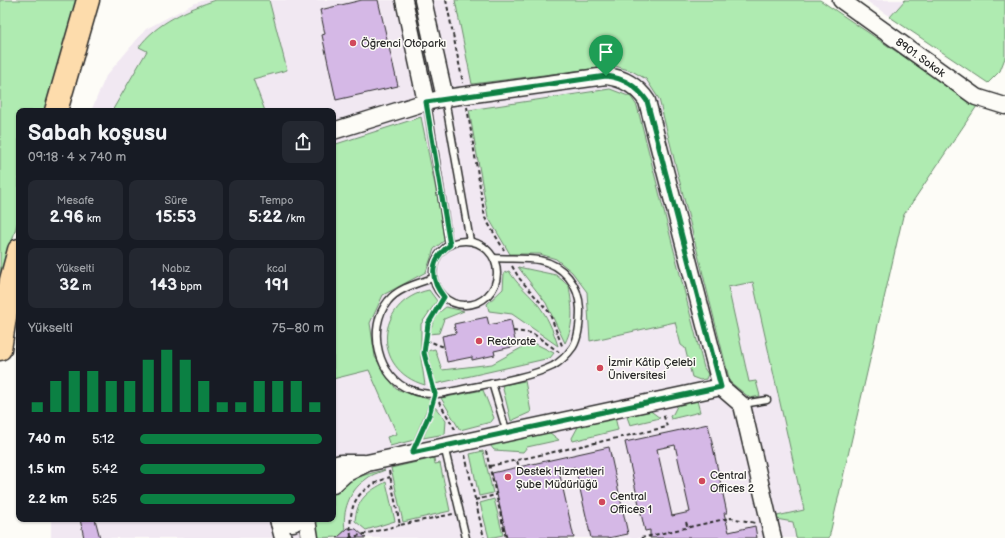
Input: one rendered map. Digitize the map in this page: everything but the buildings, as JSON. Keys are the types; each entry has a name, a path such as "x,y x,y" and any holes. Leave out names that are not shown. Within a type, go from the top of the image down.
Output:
{"highway":[{"path":"57,108 88,0"},
{"path":"0,349 11,280 16,261"}],"street":[{"path":"404,0 426,102"},
{"path":"423,0 445,98"},
{"name":"8901. Sokak","path":"841,0 976,97 1005,106"},
{"path":"336,129 426,102 445,98 606,76 618,78 640,90 647,101 721,387 742,405 772,532"},
{"path":"336,482 345,474 367,463 386,458 721,387"},
{"path":"336,464 367,463"},
{"path":"280,527 295,522"},
{"path":"307,522 310,538"}],"lane":[{"path":"445,98 470,241"},
{"path":"426,102 450,245"},
{"path":"460,241 470,241 480,244 488,250 494,258 497,269 496,280 492,290 485,298 475,303 464,305 454,303 444,297 437,289 433,278 433,268 436,259 442,251 450,245 460,241"},
{"path":"433,278 410,286 388,300 380,318 376,342 379,355 393,378 411,390 435,394 492,383 542,370 555,365 573,347 578,334 580,296 574,282 562,270 541,260 494,258"},
{"path":"492,383 507,433"},
{"path":"742,405 767,400"},
{"path":"444,446 466,538"}],"path":[{"path":"446,0 465,96 485,218 498,238 519,278 549,312 556,327 565,356"},
{"path":"444,297 428,324 424,353 435,394 462,442 484,538"},
{"path":"513,331 532,333 565,356"},
{"path":"426,340 444,347"},
{"path":"412,453 429,415 435,394"},
{"path":"490,466 666,427 663,411"},
{"path":"484,438 505,538"},
{"path":"386,458 400,525"},
{"path":"517,460 519,467"},
{"path":"390,477 376,482 365,489 357,498 351,509 349,518 350,538 400,525 460,513"},
{"path":"475,500 496,496"},
{"path":"641,538 731,518 772,532"},
{"path":"686,522 688,528"},
{"path":"363,538 364,534"}],"shaded area":[{"name":"İzmir Kâtip Çelebi Üniversitesi","path":"205,0 820,0 977,106 903,216 829,538 51,538 51,522 336,522 336,108 92,108 106,76 146,29 193,4"},
{"path":"865,0 905,0 890,17"}],"green space":[{"path":"0,0 80,0 50,108 16,108 16,228 9,252 0,303"},
{"path":"216,0 269,0 287,70 253,79 264,108 114,108 147,51 139,47 146,38 163,24 184,12"},
{"path":"455,0 820,0 977,106 903,216 829,538 796,538 793,522 776,519 777,516 804,510 753,282 728,287 749,382 756,381 760,396 750,398 730,382 659,99 646,79 632,71 615,66 472,84"},
{"path":"905,0 1005,0 1005,58 1000,71 988,83 890,17"},
{"path":"610,89 631,97 637,106 704,368 708,374 706,379 700,380 692,377 685,348 681,345 675,322 590,341 587,292 572,272 556,259 540,254 510,254 488,217 469,110"},
{"path":"421,117 446,239 434,249 426,272 383,295 370,323 375,357 396,389 431,400 414,440 390,446 387,437 397,434 369,370 336,378 336,144"},
{"path":"518,267 556,275 569,286 572,315 570,329 565,343 546,303"},
{"path":"509,271 543,312 552,328 558,346 512,314 489,311 487,304 503,289 504,273"},
{"path":"429,290 437,301 421,324 421,358 425,385 407,377 395,365 388,351 386,336 390,321 398,307 411,297"},
{"path":"446,307 464,311 444,319 439,333 428,334 437,314"},
{"path":"532,342 554,353 550,358 435,384 427,351 435,349 442,370 492,364"},
{"path":"525,381 531,412 511,421 502,385"},
{"path":"483,390 494,418 491,422 460,430 441,398"},
{"path":"696,397 700,412 671,419 670,416 673,414 679,402"},
{"path":"435,407 446,421 445,434 423,438"},
{"path":"648,409 660,418 630,425 626,414"},
{"path":"615,417 618,430 573,441 572,438 579,425"},
{"path":"549,432 559,440 527,447 523,452 494,450 490,445"},
{"path":"483,451 493,493 479,496 470,454"},
{"path":"434,458 435,464 440,463 450,511 403,522 391,468"},
{"path":"385,470 369,477 355,490 348,502 344,523 345,530 340,537 316,538 316,522 336,522 336,492 345,484"},
{"path":"386,482 395,521 366,530 355,521 358,507 368,493"},
{"path":"494,499 503,535 489,538 480,503"}],"place":[{"name":"Öğrenci Otoparkı","path":"353,43"},
{"name":"Rectorate","path":"479,341"},
{"name":"İzmir Kâtip Çelebi Üniversitesi","path":"600,368"},
{"name":"Destek Hizmetleri Şube Müdürlüğü","path":"508,477"},
{"name":"Central Offices 2","path":"702,481"},
{"name":"Central Offices 1","path":"602,502"}],"route":[{"path":"606,76 618,78 631,84 640,90 647,101 721,387 412,453 429,415 435,394 424,353 428,324 444,297 437,289 433,278 433,268 436,259 442,251 450,245 426,102 445,98 606,76"}]}
